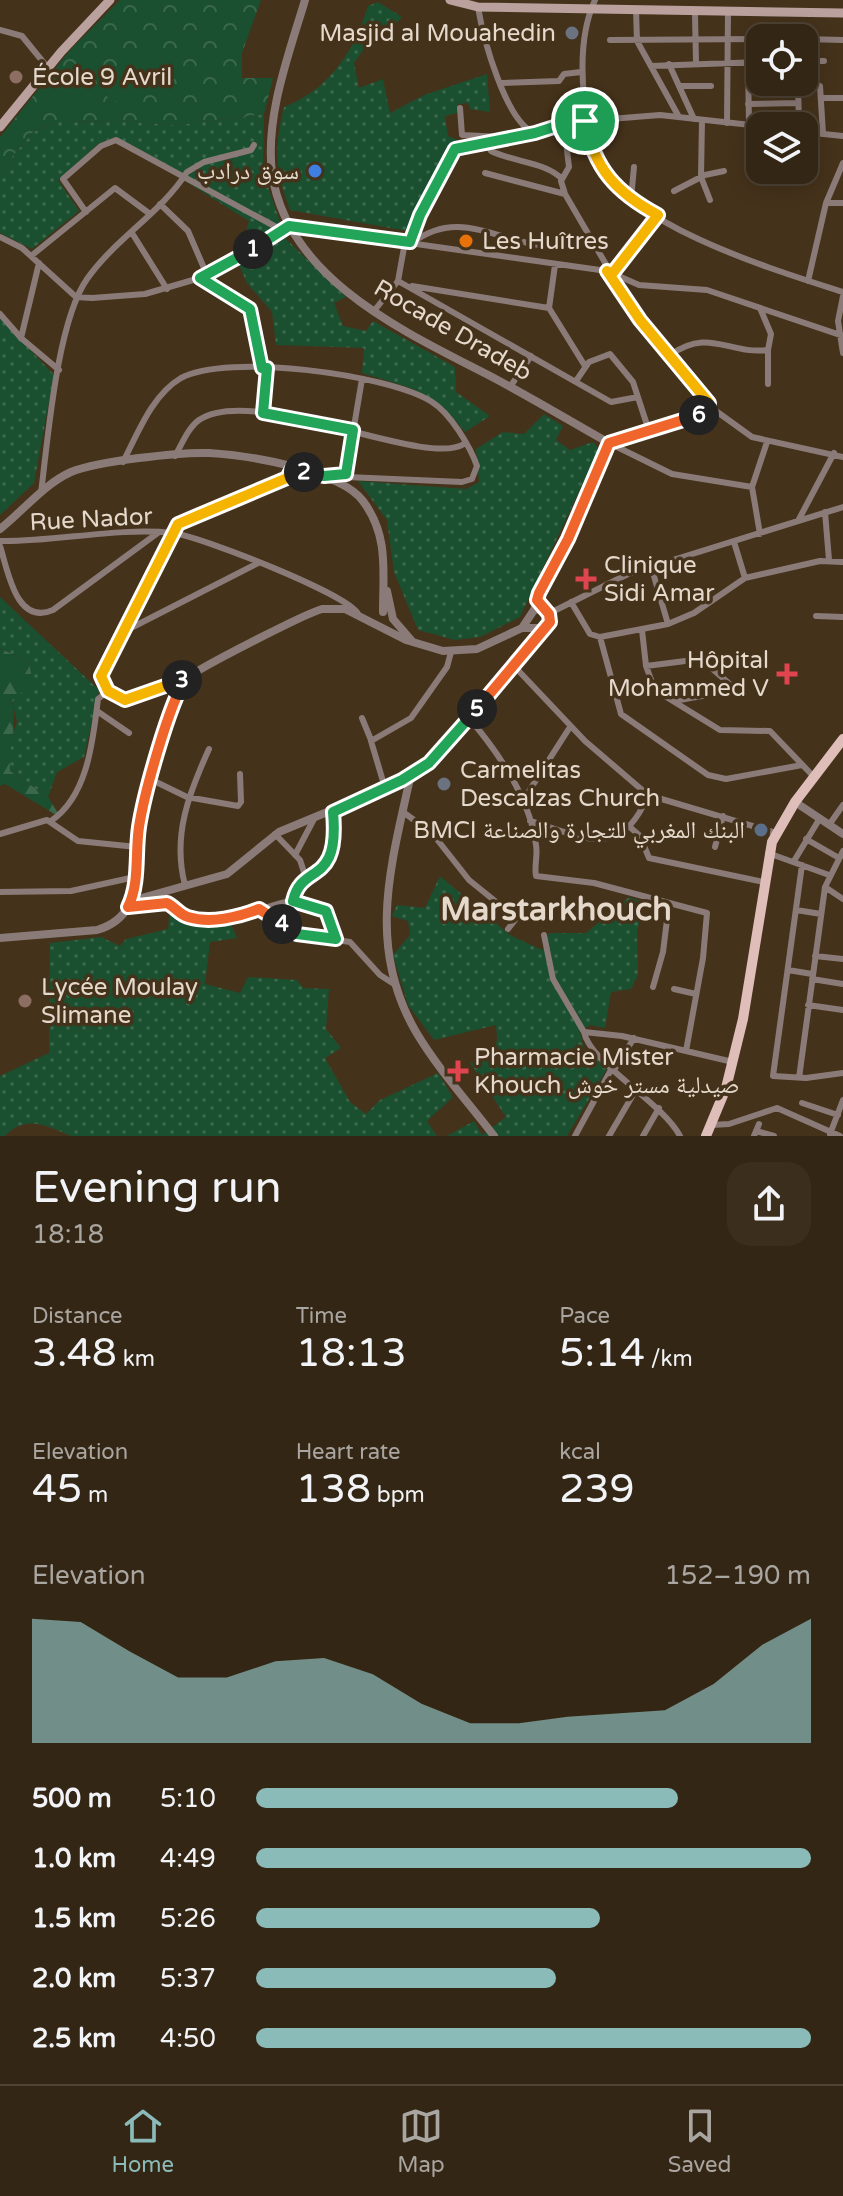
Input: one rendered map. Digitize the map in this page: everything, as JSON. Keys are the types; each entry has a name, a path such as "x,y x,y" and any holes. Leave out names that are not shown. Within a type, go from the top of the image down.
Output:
{"main road":[{"path":"0,127 110,0"},
{"path":"450,0 478,7 593,4 636,9 715,5 728,11 843,13"},
{"path":"706,1136 733,1062 768,853 795,802 843,739"}],"street":[{"name":"Rocade Dradeb","path":"305,0 273,128 272,172 289,226 324,270 374,311 609,443 672,474 752,487"},
{"path":"750,0 750,11"},
{"path":"593,4 581,72 585,119 590,145 599,166 613,185 631,199 737,258 843,294 843,353"},
{"path":"478,7 505,98 521,126 535,133"},
{"path":"636,9 637,41 679,117"},
{"path":"727,123 728,11"},
{"path":"695,14 696,62"},
{"path":"0,30 22,36 48,68"},
{"path":"610,40 746,39"},
{"path":"818,39 843,40"},
{"path":"818,61 824,61"},
{"path":"651,66 746,62"},
{"path":"669,64 698,119 701,177 710,200"},
{"path":"502,83 559,81 564,74 581,72"},
{"path":"679,86 711,86"},
{"path":"818,87 823,134"},
{"path":"748,96 748,112"},
{"path":"798,112 799,96"},
{"path":"821,98 843,98"},
{"path":"748,104 798,103"},
{"path":"585,106 614,118"},
{"path":"460,108 462,135 513,138"},
{"path":"374,311 398,281 409,242 451,153 461,145 513,138 585,119 679,117 746,125"},
{"path":"564,125 569,167 562,179 565,194 632,309 709,403 738,430 767,442 843,457"},
{"path":"818,133 843,136"},
{"path":"86,212 63,179 109,141 119,141 278,228"},
{"path":"486,143 491,151 524,164 544,166 562,179"},
{"path":"41,493 59,370 76,297 101,261 183,178 204,162 251,150 254,145"},
{"path":"808,281 826,203 843,163"},
{"path":"631,199 634,167"},
{"path":"674,191 701,177 724,171"},
{"path":"485,173 565,194"},
{"path":"31,256 117,188 150,214"},
{"path":"826,203 843,203"},
{"path":"160,204 188,231 203,276 250,309 264,368 263,413"},
{"path":"610,273 658,215"},
{"path":"409,242 432,231 468,225 540,245 560,245 589,237"},
{"path":"0,237 31,256 76,297 119,297 167,289 203,276 289,226 610,273 644,286 707,290 841,335"},
{"path":"132,233 167,289"},
{"path":"21,338 39,263"},
{"path":"555,265 549,308 585,366"},
{"path":"398,281 412,286 549,308"},
{"path":"412,286 432,301 613,403 638,397"},
{"path":"432,301 436,288"},
{"path":"760,308 771,334 768,384"},
{"path":"0,314 21,338 59,370"},
{"path":"670,355 688,343 702,341 768,350"},
{"path":"576,381 585,366 601,355 609,354 633,381 649,431"},
{"path":"510,387 531,356"},
{"path":"123,462 156,401 179,380 205,370 264,368 318,371 362,379 431,401 445,414 477,464 476,474 468,481 346,474 324,476"},
{"path":"346,474 362,379"},
{"path":"534,641 540,616 537,600 609,443 697,416 709,403"},
{"path":"175,456 186,436 203,418 230,410 263,413 435,448 451,449 464,444"},
{"path":"760,534 752,487 767,442"},
{"path":"0,529 41,493 73,471 123,462 209,453 324,476 351,489 374,517 381,537 393,617 412,642"},
{"path":"797,522 834,453"},
{"path":"292,469 287,478 178,524 127,630 101,673 108,691 118,699 128,700 186,678 307,614 334,608 359,614 412,642 451,652 477,649 620,577 843,507"},
{"path":"825,512 829,560"},
{"path":"0,543 19,600 29,611 41,613 53,610 159,532"},
{"name":"Rue Nador","path":"0,543 173,533 258,563 334,596 359,614"},
{"path":"734,542 745,578"},
{"path":"571,602 588,631 600,637 668,624 694,613 745,578 829,560 843,562"},
{"path":"127,630 258,563"},
{"path":"651,566 668,624"},
{"path":"382,627 386,586"},
{"path":"334,596 334,608"},
{"path":"359,614 381,613 393,617"},
{"path":"540,616 548,624"},
{"path":"540,616 548,624"},
{"path":"816,616 843,617"},
{"path":"382,627 393,617"},
{"path":"129,904 230,872 275,834 385,788 437,757 548,624"},
{"path":"642,630 652,687 724,732 770,731 815,778"},
{"path":"600,637 621,714 708,775 726,779 802,765"},
{"path":"371,740 404,723 417,712 447,667 451,652"},
{"path":"646,666 701,659 732,686 729,691 674,701"},
{"path":"514,666 570,727 648,795 776,833"},
{"path":"0,938 97,930 112,924 129,904 150,779 173,705 186,678"},
{"path":"0,834 51,821 68,805 80,784 98,699 108,691"},
{"path":"97,711 129,733"},
{"path":"362,718 385,788"},
{"path":"469,718 493,749 522,802 536,844 537,877 594,883 707,913 686,1051"},
{"path":"522,802 570,727"},
{"path":"185,885 180,858 187,797 209,749"},
{"path":"150,779 187,797 239,806 240,774"},
{"path":"411,774 385,918 387,952 394,984 419,1037 494,1136"},
{"path":"530,821 595,839 613,837 631,828 648,795"},
{"path":"795,802 843,834"},
{"path":"829,825 843,805"},
{"path":"293,901 306,879 319,873 331,858 335,835 333,812"},
{"path":"403,812 432,833 469,880 516,918"},
{"path":"715,847 723,816"},
{"path":"794,861 820,818"},
{"path":"295,855 314,819"},
{"path":"51,821 78,841 137,847"},
{"path":"631,828 640,836 649,858 764,882"},
{"path":"275,834 295,855 306,879"},
{"path":"799,1078 825,887 829,875 841,860 806,839"},
{"path":"768,853 829,875"},
{"path":"802,865 773,1076 799,1078 843,1073"},
{"path":"0,892 71,891 135,877"},
{"path":"825,887 843,899"},
{"path":"129,904 167,903 186,917 197,919 235,917 276,901 293,901 326,911 336,939"},
{"path":"653,987 663,952 669,904"},
{"path":"508,929 526,906"},
{"path":"259,909 297,934 352,943 378,972 394,984"},
{"path":"796,910 821,914"},
{"path":"544,935 553,979 594,1050 659,1108 680,1136"},
{"path":"815,956 843,959"},
{"path":"788,970 843,984"},
{"path":"674,989 696,994"},
{"path":"808,1005 843,1010"},
{"path":"584,1032 634,1038 733,1062"},
{"path":"575,1136 634,1038"},
{"path":"609,1136 637,1088"},
{"path":"802,1103 838,1115"},
{"path":"830,1134 842,1104"},
{"path":"643,1136 659,1108"},
{"path":"711,1125 729,1124 777,1108 840,1136"},
{"path":"756,1130 774,1136"}],"green space":[{"path":"120,0 261,0 242,53 242,78 273,78 264,114 177,125 122,121 54,122 33,132 0,171 0,137 70,50"},
{"path":"378,2 402,17 387,32 373,36 354,63 359,88 383,79 390,113 424,95 487,74 490,112 470,109 468,103 458,104 457,113 445,116 448,136 460,141 407,231 290,210 279,171 278,147 284,107 315,90 338,67 355,38 368,6"},
{"path":"152,49 166,77 111,104 97,76"},
{"path":"91,78 96,97 61,106 56,87"},
{"path":"264,114 263,172 280,222 268,235 252,241 246,232 249,221 115,137 98,144 58,180 79,211 32,249 0,233 0,171 33,132 54,122 122,121 177,125"},
{"path":"285,238 346,297 334,303 343,326 366,331 373,321 455,367 456,392 490,416 465,432 442,407 420,392 362,373 364,348 276,345 272,312 247,283 239,265"},
{"path":"0,318 54,375 34,483 0,515"},
{"path":"544,414 563,426 556,440 570,450 593,442 599,449 520,617 480,637 455,640 418,630 394,572 387,520 358,481 466,489 479,482 476,449 503,432 524,434"},
{"path":"0,597 99,690 84,757 57,772 48,797 10,771 8,746 17,722 12,700 29,663 0,648"},
{"path":"0,648 29,663 33,683 12,700 14,718 10,771 48,797 61,818 5,784 0,786"},
{"path":"440,876 510,935 542,950 549,933 586,933 629,897 644,902 637,932 638,975 631,989 611,992 605,1028 590,1025 580,1032 584,1049 608,1067 567,1136 447,1136 474,1121 482,1135 506,1117 470,1063 492,1057 497,1040 496,1025 434,1040 408,1005 393,955 410,935 408,921 392,916 397,905 425,908"},
{"path":"170,910 187,922 230,922 237,938 210,942 205,984 240,993 248,977 297,980 303,988 329,989 326,1029 341,1048 325,1058 350,1102 366,1114 380,1100 438,1073 453,1097 427,1121 437,1136 71,1136 45,1126 29,1124 0,1136 0,1076 49,1053 50,943 101,937 120,946 126,939 168,929"}],"place":[{"name":"Masjid al Mouahedin","path":"572,33"},
{"name":"École 9 Avril","path":"16,77"},
{"name":"سوق درادب","path":"315,171"},
{"name":"Les Huîtres","path":"466,241"},
{"name":"Clinique Sidi Amar","path":"586,579"},
{"name":"Hôpital Mohammed V","path":"787,674"},
{"name":"Carmelitas Descalzas Church","path":"444,784"},
{"name":"BMCI البنك المغربي للتجارة والصناعة","path":"761,830"},
{"name":"Lycée Moulay Slimane","path":"25,1001"},
{"name":"Pharmacie Mister Khouch صيدلية مستر خوش","path":"458,1071"}],"district":[{"name":"Marstarkhouch","path":"556,909"}],"route":[{"path":"585,117 585,121 592,151 609,181 658,215 612,274 607,271 640,320 709,403 708,406 693,417 609,443 568,539 539,593 537,600 550,616 548,625 437,757 402,780 333,812 335,835 331,858 325,867 299,886 293,901 318,906 326,911 336,939 297,934 259,909 235,917 197,919 186,917 167,903 128,907 133,895 139,829 147,791 173,705 186,678 135,698 121,700 108,691 101,676 103,668 127,630 178,524 287,478 292,469 324,476 346,474 353,430 263,413 267,368 262,368 250,309 200,278 289,226 410,242 420,215 455,149 476,142 486,143 535,133 585,117"}]}
